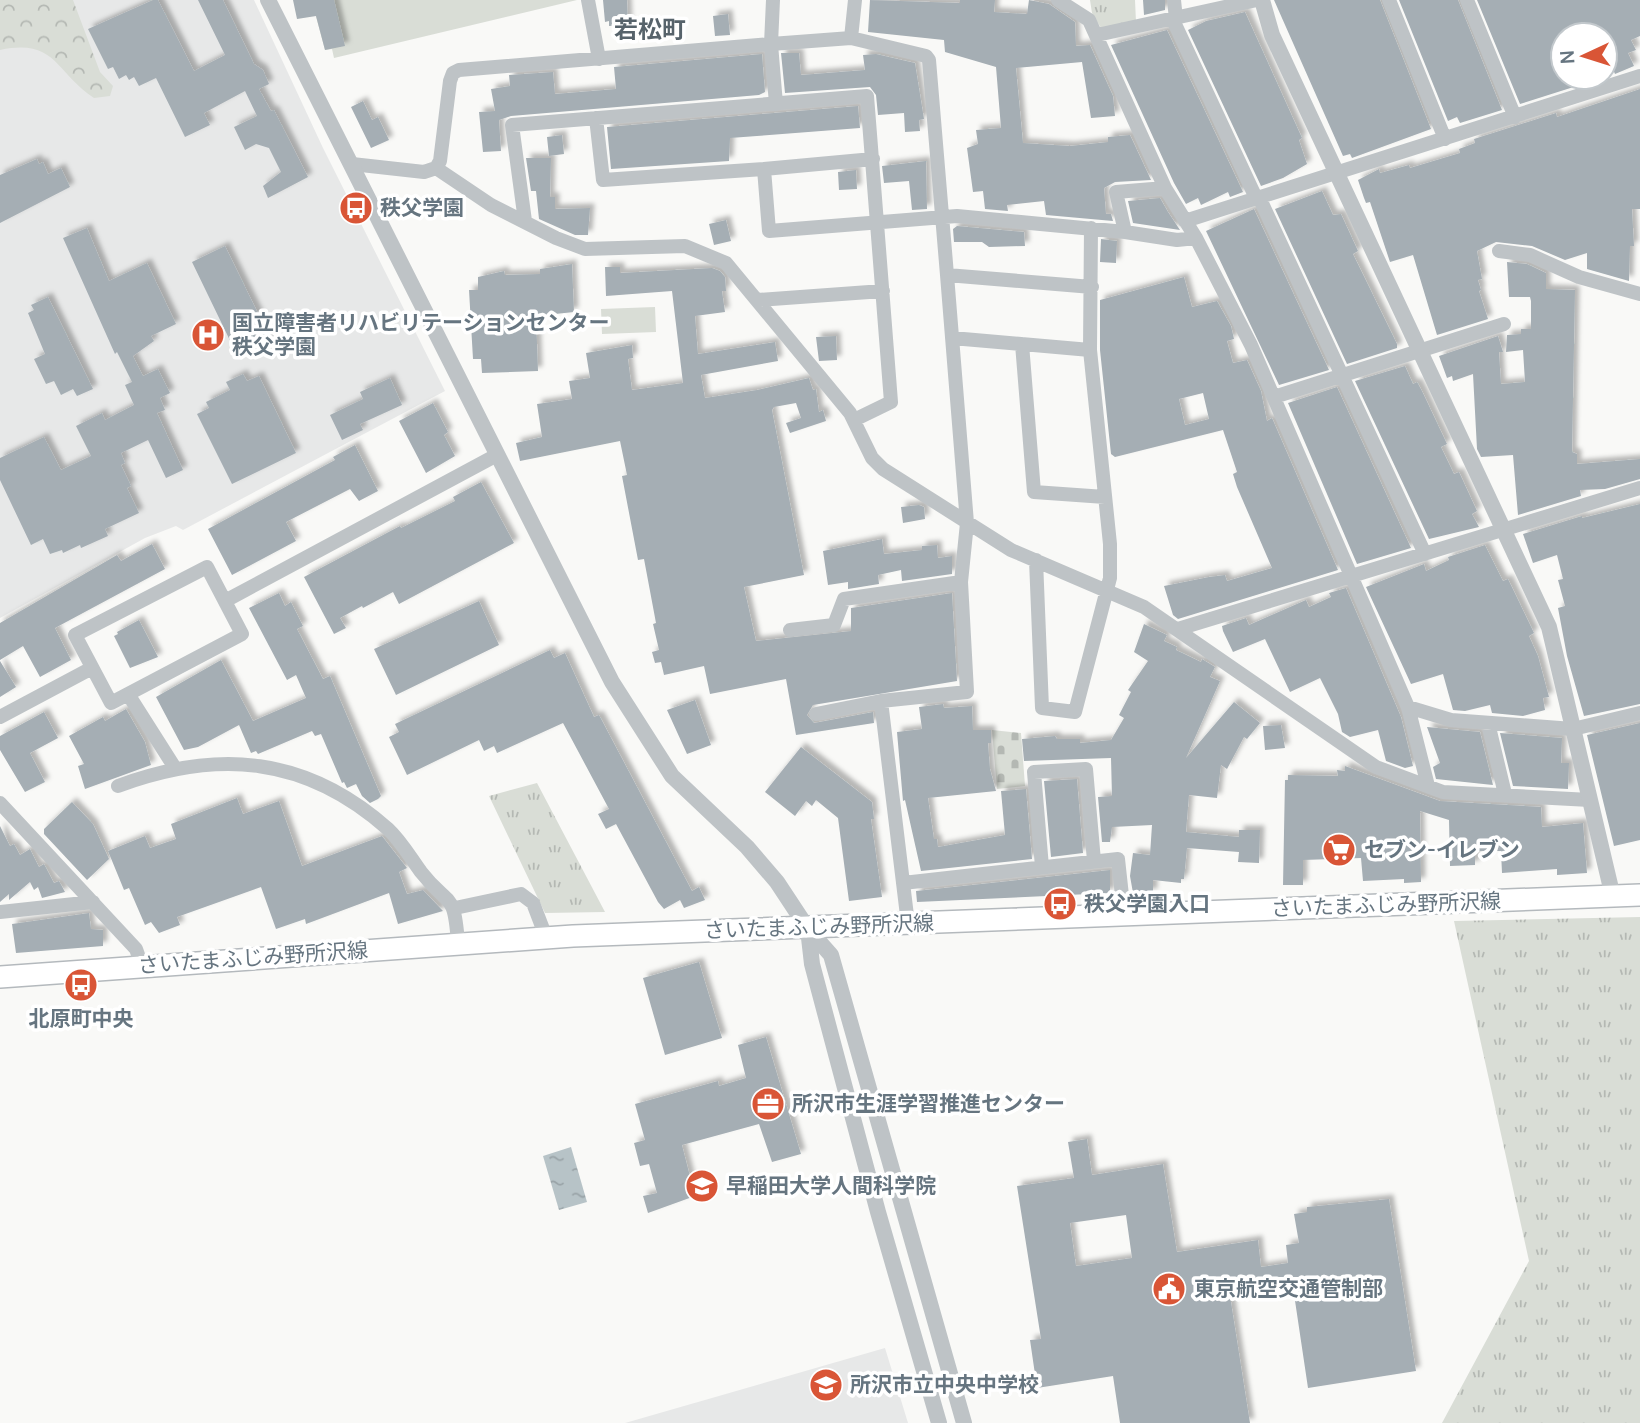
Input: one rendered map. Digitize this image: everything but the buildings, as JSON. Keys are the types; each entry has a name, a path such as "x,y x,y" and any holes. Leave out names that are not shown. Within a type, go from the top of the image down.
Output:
{"main road":[{"name":"さいたまふじみ野所沢線","path":"0,977 546,937 1640,895"}],"street":[{"path":"268,0 352,164 495,456 612,682 651,747 695,801 747,847 777,882 808,929 831,955 964,1423"},
{"path":"588,0 599,59"},
{"path":"773,0 771,44 776,104"},
{"path":"851,38 855,0"},
{"path":"1058,0 1089,20 1165,188 1196,238 1274,397 1408,707 1428,786"},
{"path":"1174,0 1175,19 1425,554"},
{"path":"1097,35 1259,0 1272,35 1549,627 1614,897"},
{"path":"1389,0 1445,139"},
{"path":"1467,0 1514,117"},
{"path":"352,164 424,172 436,168 440,161 453,73 851,38 926,56 929,60 943,217 967,523 961,582 967,692 881,701 816,714"},
{"path":"1185,221 1640,76"},
{"path":"525,221 512,125 867,96 879,222 891,402 854,420"},
{"path":"596,118 603,180 873,159"},
{"path":"436,168 491,205 556,238 595,251 685,246 702,250 726,262 854,420 873,458 883,469 967,523 1036,560 1144,607 1367,762 1443,792 1590,800"},
{"path":"764,169 769,231 943,217 1003,219 1177,240 1196,238"},
{"path":"1125,232 1116,192 1165,188"},
{"path":"1036,560 1042,708 1075,712 1108,591 1110,544 1090,350 1091,228"},
{"path":"1499,251 1530,255 1579,278 1640,294"},
{"path":"947,275 1092,288"},
{"path":"757,300 883,291"},
{"path":"1274,397 1504,324"},
{"path":"952,338 1090,350"},
{"path":"1022,344 1034,492 1105,497"},
{"path":"225,601 495,456"},
{"path":"1178,629 1640,488"},
{"path":"206,567 242,634 111,703 92,668 75,635 206,567"},
{"path":"790,630 834,625 844,599 961,582"},
{"path":"0,717 92,668"},
{"path":"128,694 175,768"},
{"path":"881,701 908,924"},
{"path":"1408,707 1451,720 1573,729 1640,713"},
{"path":"1488,723 1505,794"},
{"path":"118,786 193,764 264,766 334,790 389,830 423,874 455,908 458,943"},
{"path":"1042,867 1034,772 1086,769 1094,861"},
{"path":"0,803 136,949 142,966"},
{"path":"903,883 1118,859 1124,914"},
{"path":"455,908 521,894 533,903 546,937"},
{"path":"0,912 93,902"},
{"path":"808,929 812,964 878,1212 939,1423"}],"shaded area":[{"name":"国立障害者リハビリテーションセンター 秩父学園","path":"0,0 254,0 323,148 445,391 183,530 176,526 145,538 0,618"},
{"name":"所沢市立中央中学校","path":"885,1348 908,1423 625,1423"}],"green space":[{"path":"0,0 73,0 100,72 113,86 110,96 94,98 44,53 19,48 0,50"},
{"path":"316,0 577,0 334,58 332,49 325,50 315,13"},
{"path":"1090,0 1135,0 1136,22 1101,28 1092,13"},
{"path":"655,307 656,332 602,334 601,309"},
{"path":"992,730 1021,733 1025,786 997,789"},
{"path":"537,783 605,912 545,913 489,796"},
{"path":"1640,917 1640,1423 1442,1423 1529,1261 1454,921"}],"water":[{"path":"571,1147 587,1202 559,1210 543,1156"}],"place":[{"name":"秩父学園","path":"356,208"},
{"name":"国立障害者リハビリテーションセンター 秩父学園","path":"208,335"},
{"name":"セブン-イレブン","path":"1339,850"},
{"name":"秩父学園入口","path":"1060,904"},
{"name":"北原町中央","path":"81,985"},
{"name":"所沢市生涯学習推進センター","path":"768,1104"},
{"name":"早稲田大学人間科学院","path":"702,1186"},
{"name":"東京航空交通管制部","path":"1169,1289"},
{"name":"所沢市立中央中学校","path":"826,1385"}],"district":[{"name":"若松町","path":"650,30"}]}
